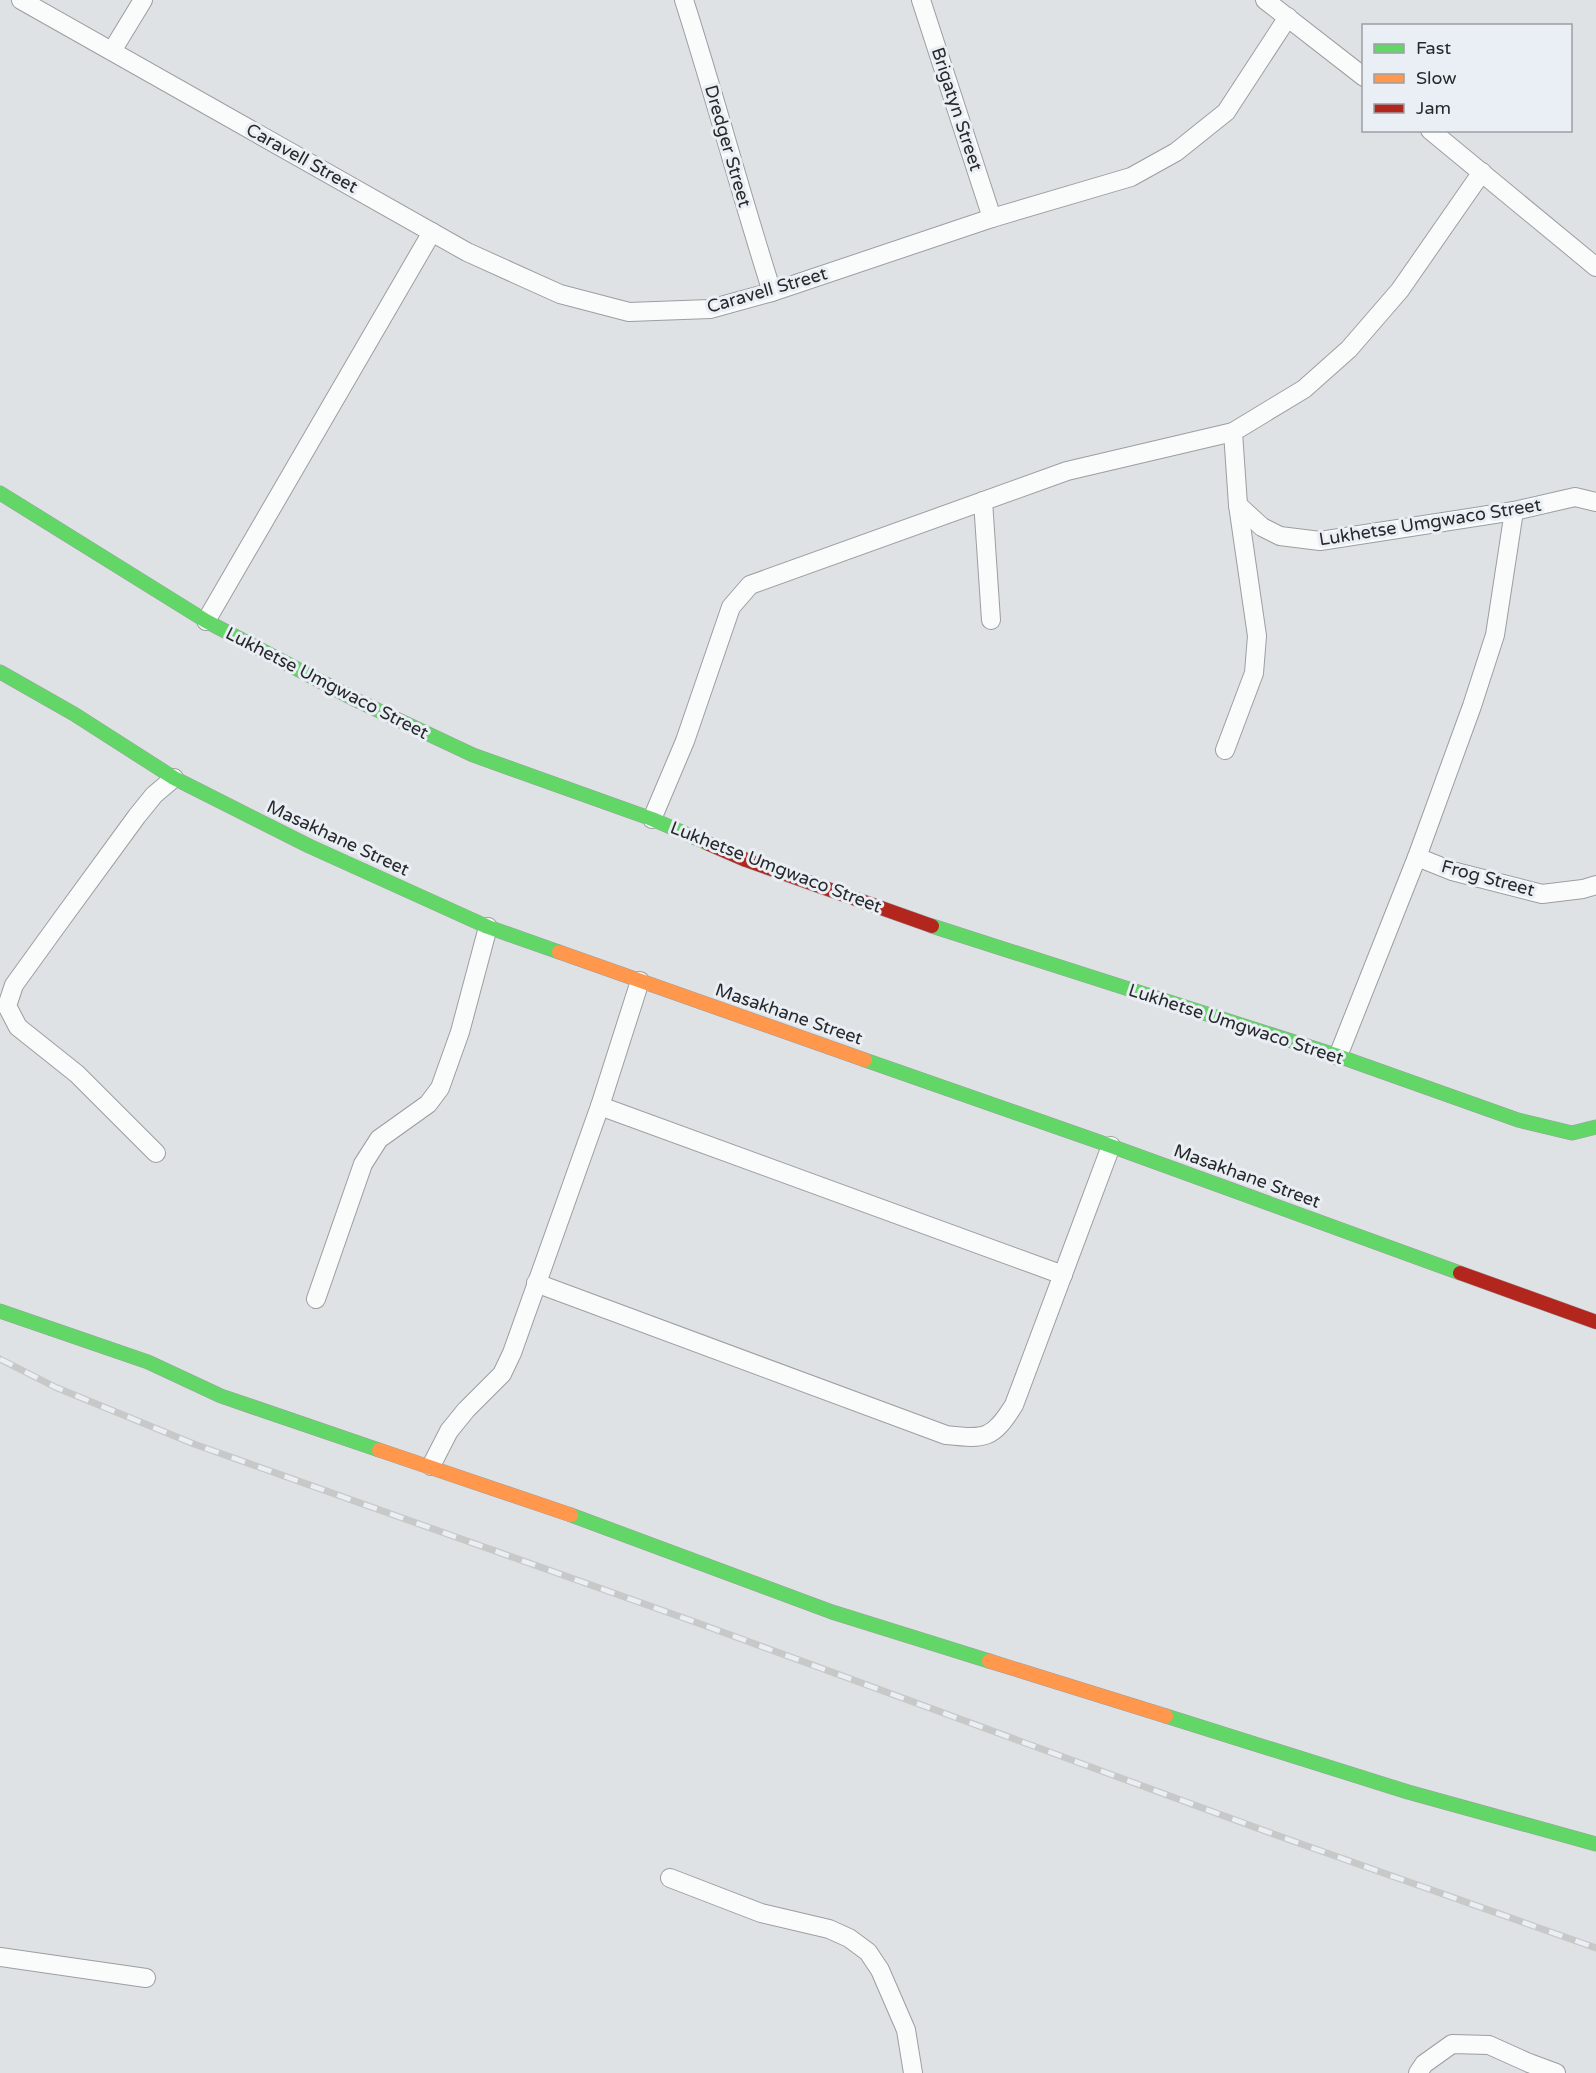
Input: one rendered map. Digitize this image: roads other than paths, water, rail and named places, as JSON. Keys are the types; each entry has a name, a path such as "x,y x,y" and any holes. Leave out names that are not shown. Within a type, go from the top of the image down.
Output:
{"street":[{"name":"Caravell Street","path":"21,0 467,252 560,294 628,312 710,309 772,292 992,218 1131,177 1176,152 1226,112 1288,17"},
{"path":"112,51 143,0"},
{"name":"Dredger Street","path":"684,0 772,292"},
{"name":"Brigatyn Street","path":"921,0 992,218"},
{"path":"1265,0 1362,75"},
{"path":"1432,132 1596,267"},
{"path":"652,819 685,741 731,607 750,585 1067,471 1233,432 1304,389 1349,350 1400,290 1482,172"},
{"path":"206,621 432,232"},
{"path":"1225,750 1254,673 1257,636 1239,505 1233,432"},
{"name":"Lukhetse Umgwaco Street","path":"1239,505 1262,527 1280,536 1320,541 1514,511 1575,497 1596,502"},
{"name":"Lukhetse Umgwaco Street","path":"2,499 206,621 345,695 473,755 652,819 746,860 959,936 1338,1056 1518,1120 1572,1133 1596,1127"},
{"path":"983,501 991,620"},
{"path":"1338,1056 1417,857 1472,706 1495,635 1514,511"},
{"name":"Masakhane Street","path":"0,672 74,714 174,778 309,846 488,927 1111,1146 1596,1322"},
{"path":"156,1153 77,1074 18,1027 7,1006 14,985 61,920 148,802 174,778"},
{"name":"Frog Street","path":"1417,857 1452,871 1542,894 1596,885"},
{"path":"316,1299 363,1164 379,1139 429,1104 440,1088 460,1032 488,927"},
{"path":"431,1466 449,1431 466,1410 502,1374 512,1353 600,1106 640,981"},
{"path":"600,1106 1063,1275"},
{"path":"536,1283 946,1435 978,1438 1000,1427 1014,1406 1111,1146"},
{"path":"0,1311 148,1362 221,1396 626,1534 832,1612 1408,1792 1596,1844"},
{"path":"670,1878 761,1913 829,1929 849,1938 868,1952 880,1970 906,2030 913,2073"},
{"path":"0,1957 146,1978"},
{"path":"1418,2073 1424,2064 1452,2044 1489,2045 1556,2073"}],"railway":[{"path":"0,1359 55,1387 194,1444 695,1622 1290,1840 1596,1948"}]}
